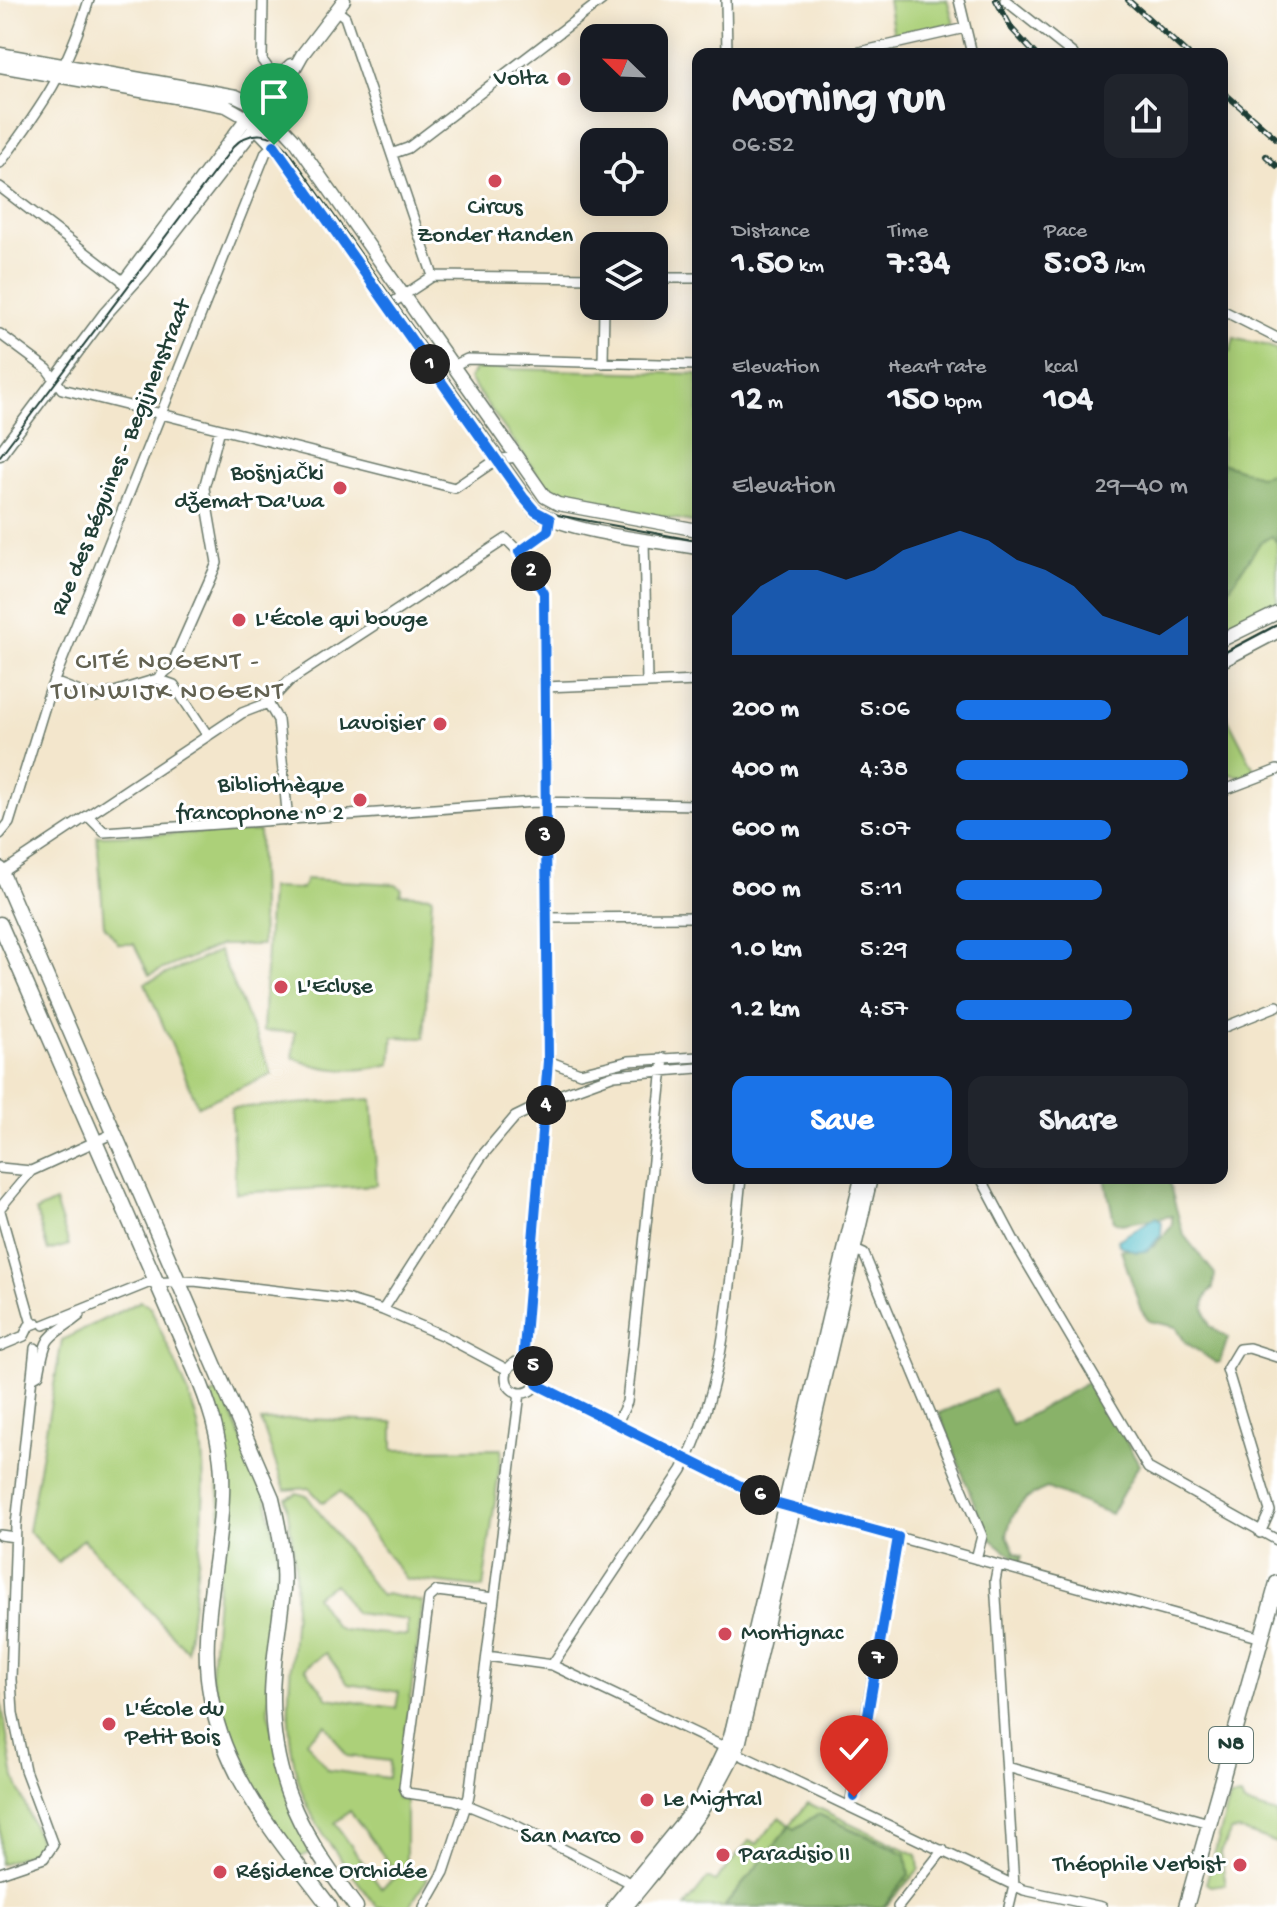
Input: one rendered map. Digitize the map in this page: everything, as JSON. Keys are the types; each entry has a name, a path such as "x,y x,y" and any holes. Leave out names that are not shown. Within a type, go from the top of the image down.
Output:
{"main road":[{"path":"1,872 268,1487 280,1531 283,1587 272,1695 273,1732 286,1794 315,1853 356,1907"},
{"path":"0,925 207,1399 219,1448 221,1500 207,1657 218,1730 250,1798 330,1907"},
{"name":"N8","path":"1186,1907 1277,1583"}],"street":[{"path":"0,163 63,72 89,0"},
{"path":"263,0 262,60 276,79"},
{"path":"394,153 408,148 602,0"},
{"path":"726,0 727,48"},
{"path":"959,0 970,48"},
{"path":"1005,0 1065,48"},
{"path":"340,5 394,153 433,276"},
{"path":"0,441 128,284 340,5"},
{"path":"877,48 965,28"},
{"path":"0,54 63,72 226,106 251,122 274,145 523,497 547,518 692,547"},
{"path":"263,108 276,79 302,55"},
{"path":"0,66 236,96 263,108 294,139 545,497 558,504 692,529"},
{"name":"Rue des Béguines - Begijnenstraat","path":"0,834 9,823 54,682 266,152 274,145"},
{"path":"0,187 128,284"},
{"path":"389,305 433,276 580,278"},
{"path":"668,278 692,278"},
{"path":"1228,313 1277,338"},
{"path":"603,363 604,320"},
{"path":"0,334 54,378 62,389 455,488 496,460 516,457"},
{"path":"453,366 467,359 692,365"},
{"path":"0,454 54,378"},
{"path":"54,682 95,698 157,679 171,667 217,563 204,488 220,429"},
{"path":"519,552 548,531 545,497"},
{"path":"1,872 242,713 268,703 289,681 506,539 519,552 542,586 548,1061 523,1361"},
{"path":"644,539 647,682"},
{"path":"1228,637 1277,613"},
{"path":"1228,658 1277,632"},
{"path":"171,667 174,685 208,736"},
{"path":"157,679 174,685"},
{"path":"544,687 692,681"},
{"path":"268,703 278,720 288,821"},
{"path":"1228,789 1277,770"},
{"path":"88,816 104,832 545,802 692,805"},
{"path":"546,918 692,917"},
{"path":"1228,1026 1277,1006"},
{"path":"383,1310 493,1140 515,1117 614,1075 692,1058"},
{"path":"548,1061 580,1073 629,1061 692,1067"},
{"path":"617,1423 627,1402 664,1064"},
{"path":"0,1346 24,1336 32,1324 0,1210 31,1171 114,1133"},
{"path":"0,1168 31,1171"},
{"path":"552,1665 688,1459 717,1379 740,1184"},
{"path":"850,1248 860,1184"},
{"path":"613,1907 698,1818 730,1750 850,1248 869,1184"},
{"path":"984,1184 1017,1246 1148,1468 1277,1540"},
{"path":"850,1248 864,1254 982,1536 976,1559"},
{"path":"32,1324 44,1325 82,1313 148,1283 179,1281 346,1299 383,1310 508,1370"},
{"path":"0,1873 44,1858 53,1845 25,1770 13,1713 11,1669 15,1537 34,1377 39,1374 38,1348 50,1335 82,1313"},
{"path":"44,1325 50,1335"},
{"path":"24,1336 27,1344 38,1348"},
{"path":"1260,1533 1270,1511 1227,1369 1239,1349 1249,1348 1277,1357"},
{"path":"508,1370 523,1361"},
{"path":"508,1370 510,1388 520,1393 530,1391 537,1384 537,1372 523,1361"},
{"path":"537,1384 790,1507 1262,1638"},
{"path":"424,1907 444,1872 467,1805 520,1393"},
{"path":"0,1535 15,1537"},
{"path":"850,1806 898,1537"},
{"path":"998,1565 995,1577 1014,1886 1009,1907"},
{"path":"494,1598 437,1591 429,1598 404,1787 407,1793 455,1800 511,1823 636,1886"},
{"path":"487,1656 552,1665 1014,1886 1102,1907"},
{"path":"0,1669 11,1669"},
{"path":"1007,1767 1209,1823"},
{"path":"898,1907 943,1850"},
{"path":"626,1907 636,1886"}],"green space":[{"path":"888,0 947,0 954,23 894,36"},
{"path":"1234,338 1277,350 1277,603 1228,629 1228,352"},
{"path":"476,368 692,374 692,522 553,496 469,379"},
{"path":"1228,465 1259,476 1277,472 1277,543 1272,536 1260,543 1228,590"},
{"path":"1228,719 1255,771 1243,777 1228,775"},
{"path":"259,831 262,945 221,945 149,975 134,944 119,944 104,925 97,836"},
{"path":"306,879 396,884 402,889 400,894 432,896 424,1038 393,1037 391,1064 354,1070 318,1066 293,1058 295,1032 263,1031 270,888 302,889"},
{"path":"219,951 272,1074 198,1106 145,983"},
{"path":"372,1099 377,1185 236,1193 231,1108"},
{"path":"1106,1184 1170,1184 1183,1234 1215,1274 1213,1288 1204,1306 1210,1326 1228,1338 1220,1362 1216,1363 1185,1342 1176,1327 1149,1321 1141,1310 1121,1250 1153,1247 1172,1226 1172,1216 1121,1224 1114,1221"},
{"path":"55,1202 69,1245 48,1251 36,1211"},
{"path":"141,1301 150,1306 183,1380 194,1410 202,1451 201,1537 187,1651 83,1539 58,1562 28,1531 62,1340"},
{"path":"1092,1380 1139,1464 1111,1514 1047,1488 1032,1495 1016,1511 1007,1535 1015,1553 1022,1556 1020,1562 987,1536 939,1413 994,1390 1012,1425"},
{"path":"221,1390 266,1495 279,1559 268,1712 310,1853 298,1858 235,1763 211,1673 222,1530 211,1396"},
{"path":"261,1421 393,1422 393,1450 502,1449 483,1588 406,1579 340,1491 323,1503 309,1488 285,1490"},
{"path":"297,1493 307,1496 381,1596 386,1594 423,1602 397,1798 406,1800 406,1865 427,1879 409,1907 377,1907 324,1836 301,1789 290,1732 295,1571 286,1498","holes":["335,1584 355,1613 407,1620 407,1636 342,1630 334,1625 315,1596","326,1653 348,1684 399,1692 396,1708 328,1698 305,1668","326,1725 347,1756 389,1761 388,1778 328,1770 306,1741","350,1811 398,1875 381,1888 335,1823"]},
{"path":"0,1693 13,1773 39,1841 34,1852 0,1864"},
{"path":"1241,1797 1244,1804 1277,1814 1277,1843 1239,1830 1231,1831 1220,1853 1226,1884 1210,1886 1206,1883 1230,1798"},
{"path":"808,1803 917,1855 919,1869 885,1907 894,1892 898,1849 818,1814 795,1829 790,1826 724,1907 685,1907 708,1878 715,1882 749,1841 757,1844 780,1817 790,1825"},
{"path":"818,1814 906,1854 909,1875 883,1907 724,1907 790,1826 795,1829"}],"water":[{"path":"1156,1217 1162,1222 1161,1235 1147,1251 1136,1252 1119,1245 1118,1240"}],"tram line":[{"path":"0,456 233,147 247,137 261,135 275,139 288,150 536,504 557,515 692,540"},
{"path":"1228,651 1277,625"}],"railway":[{"path":"996,0 1012,29 1029,48"},
{"path":"1128,0 1181,48"},
{"path":"1228,96 1277,139"},
{"path":"1266,156 1277,166"}],"place":[{"name":"Volta","path":"564,79"},
{"name":"Circus Zonder Handen","path":"495,181"},
{"name":"Bošnjački džemat Da'wa","path":"340,488"},
{"name":"L'École qui bouge","path":"239,620"},
{"name":"Lavoisier","path":"440,724"},
{"name":"Bibliothèque francophone n° 2","path":"360,800"},
{"name":"L'Ecluse","path":"281,987"},
{"name":"Montignac","path":"725,1634"},
{"name":"L'École du Petit Bois","path":"109,1724"},
{"name":"Le Migtral","path":"647,1800"},
{"name":"San Marco","path":"637,1837"},
{"name":"Paradisio II","path":"723,1855"},
{"name":"Théophile Verbist","path":"1240,1865"},
{"name":"Résidence Orchidée","path":"220,1872"}],"district":[{"name":"CITÉ NOGENT - TUINWIJK NOGENT","path":"168,678"}],"route":[{"path":"274,145 523,497 535,511 550,519 548,531 519,552 544,593 548,1049 547,1101 523,1361 534,1367 540,1386 775,1503 898,1537 854,1797"}]}
